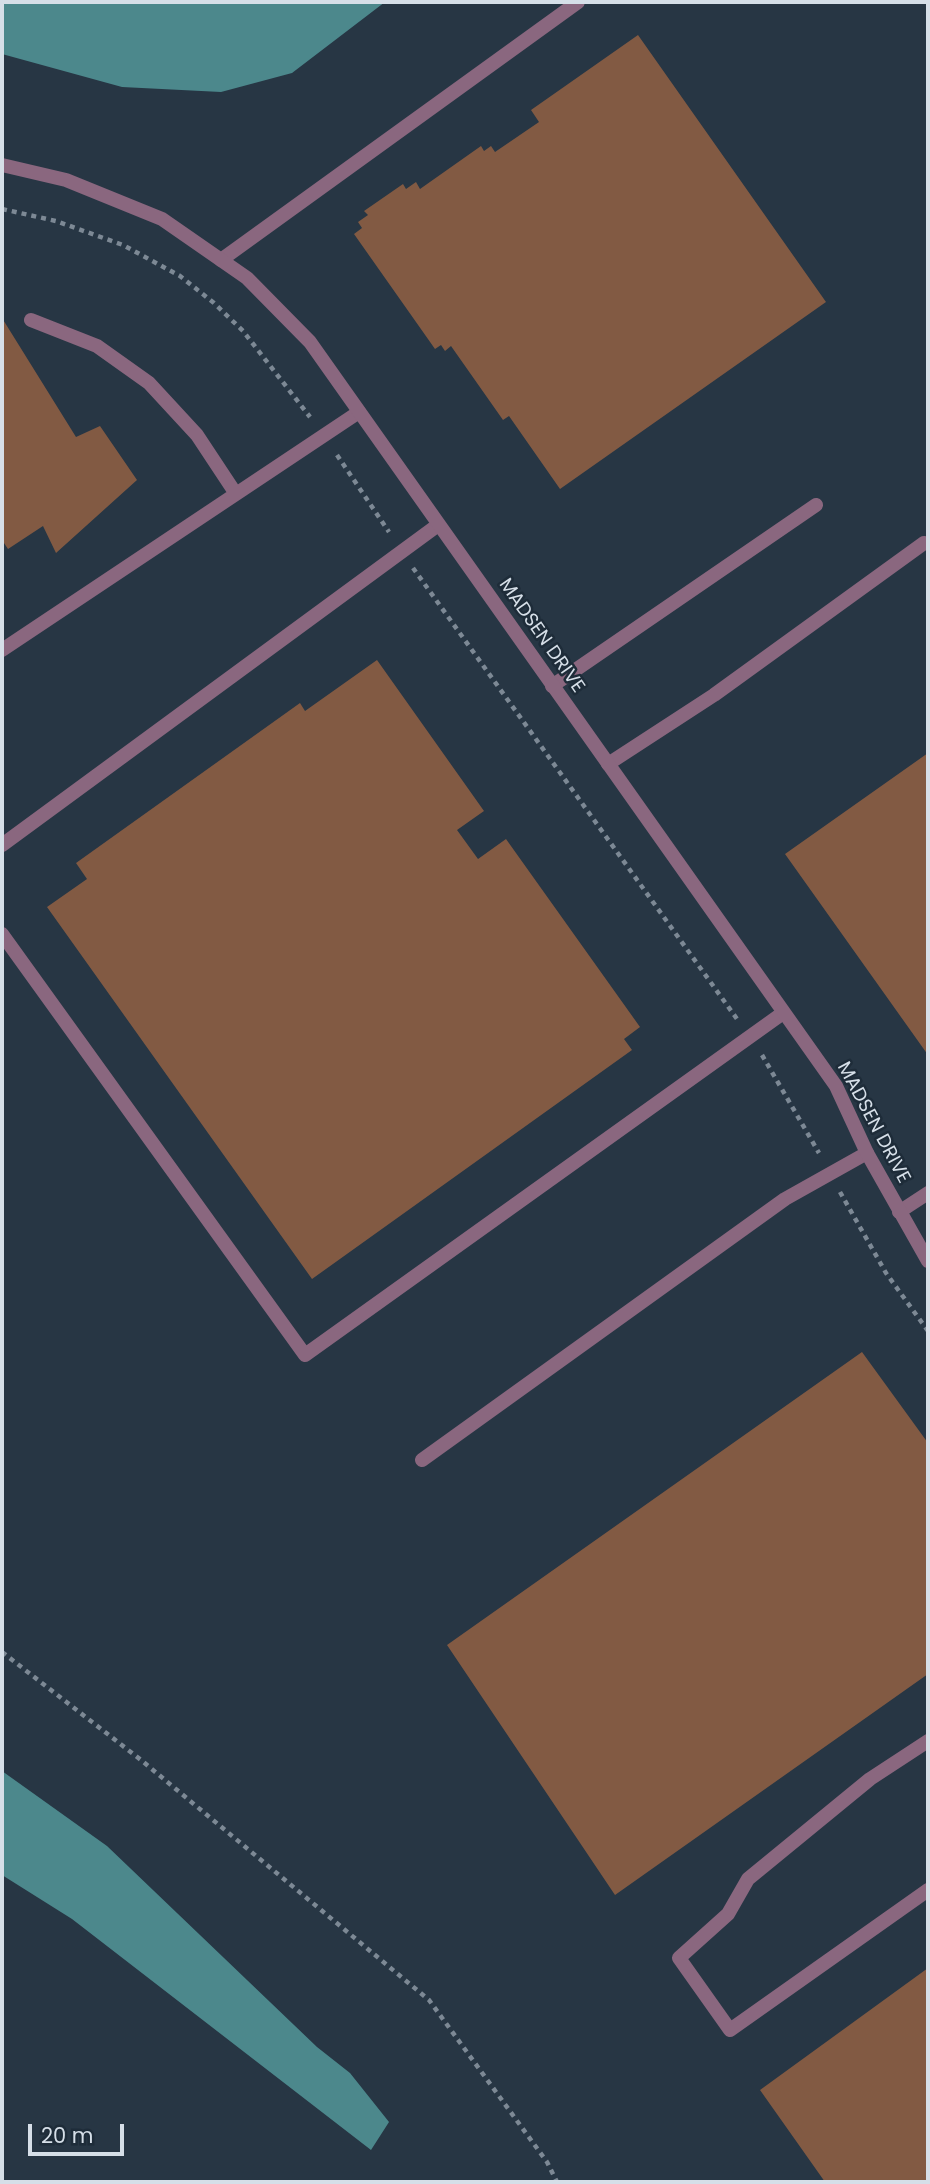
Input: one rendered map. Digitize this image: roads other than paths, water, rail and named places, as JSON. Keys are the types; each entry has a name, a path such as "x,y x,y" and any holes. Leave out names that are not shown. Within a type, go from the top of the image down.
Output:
{"street":[{"path":"221,260 578,2"},
{"name":"MADSEN DRIVE","path":"2,165 66,180 162,219 247,278 310,342 836,1086 867,1153 928,1261"},
{"path":"31,320 97,346 149,383 197,435 236,494"},
{"path":"2,650 359,412"},
{"path":"552,686 816,505"},
{"path":"2,845 438,525"},
{"path":"608,764 714,695 924,543"},
{"path":"2,934 305,1355 783,1013"},
{"path":"422,1460 785,1199 867,1153"},
{"path":"899,1212 928,1193"},
{"path":"928,1741 870,1779 748,1879 728,1914 679,1958 730,2029 928,1890"}]}
